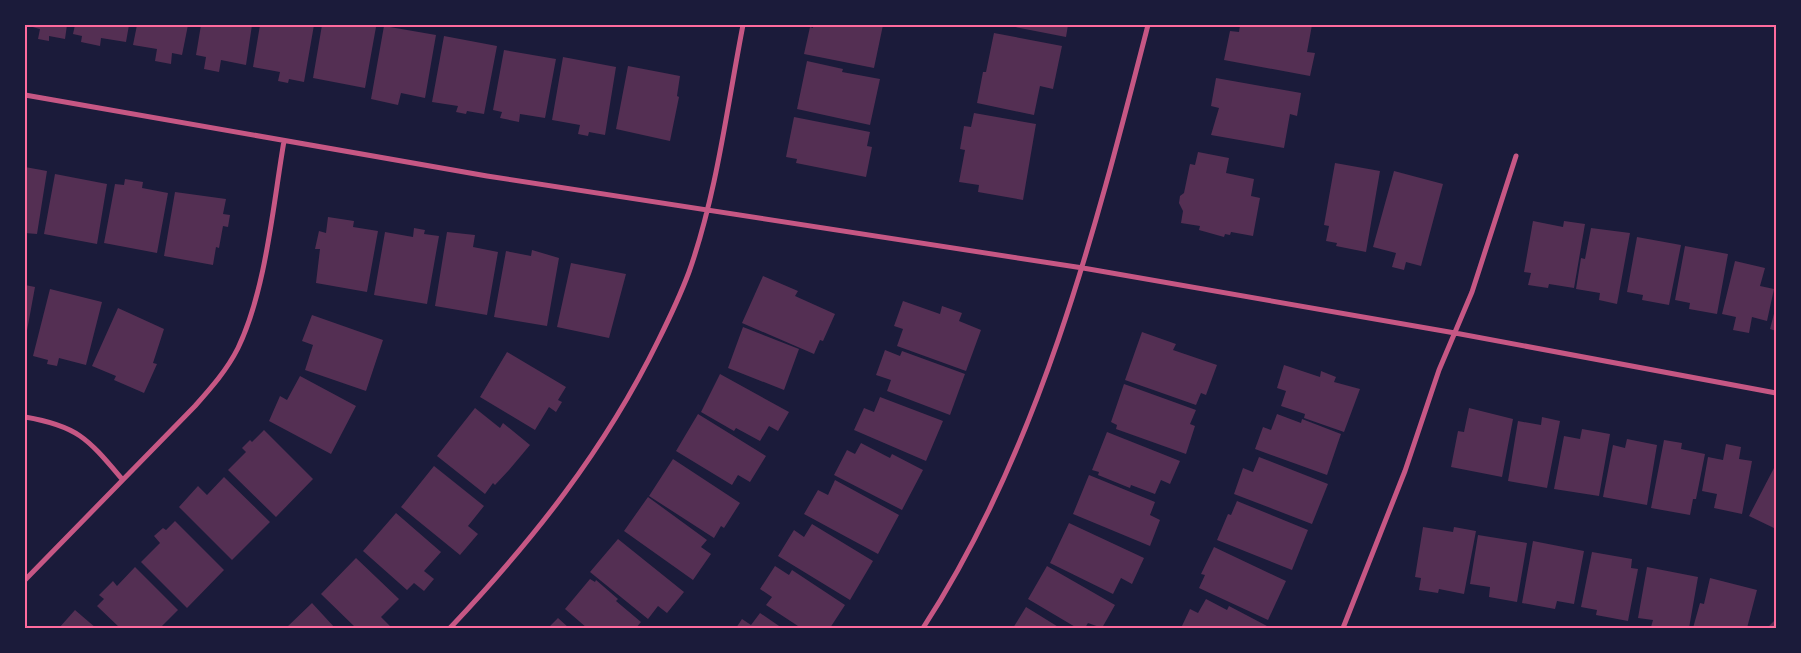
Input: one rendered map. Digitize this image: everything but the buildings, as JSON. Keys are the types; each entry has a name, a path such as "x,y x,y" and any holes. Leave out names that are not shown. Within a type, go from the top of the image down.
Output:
{"street":[{"path":"450,628 532,538 570,487 640,378 676,304 689,272 707,211 743,25"},
{"path":"922,628 979,532 1014,457 1083,268 1148,25"},
{"path":"25,95 284,141 707,211 1083,268 1455,332 1776,393"},
{"path":"25,580 211,388 237,348 258,288 284,141"},
{"path":"1343,628 1398,488 1439,370 1472,292 1516,156"},
{"path":"25,417 55,422 77,433 95,446 122,479"}]}
